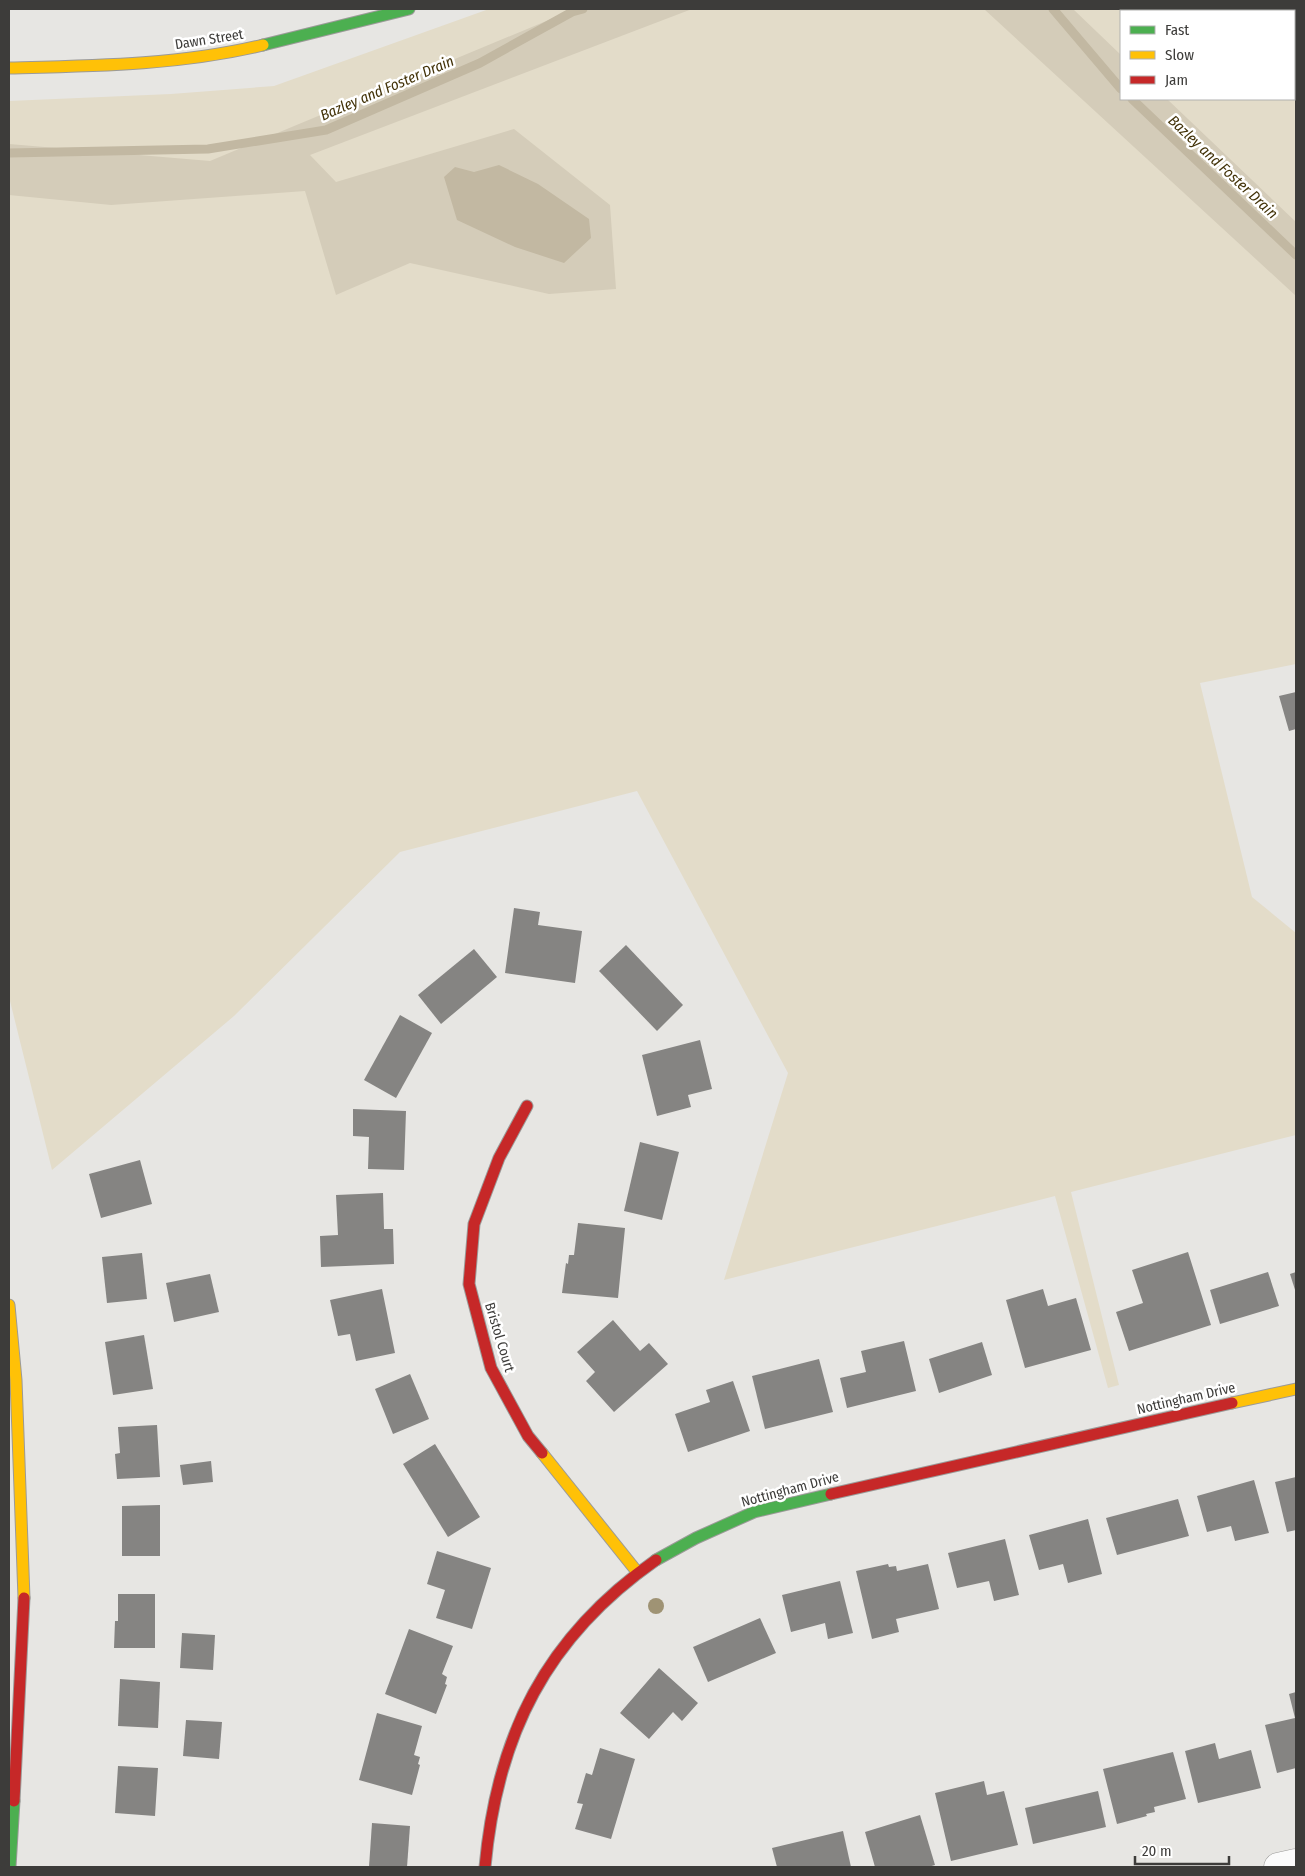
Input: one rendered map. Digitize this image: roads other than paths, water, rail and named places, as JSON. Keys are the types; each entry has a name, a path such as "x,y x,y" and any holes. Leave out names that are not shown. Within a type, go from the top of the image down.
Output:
{"street":[{"name":"Dawn Street","path":"9,68 116,65 222,55 409,9"},
{"name":"Bristol Court","path":"527,1106 499,1158 474,1224 469,1284 491,1368 528,1436 638,1573"},
{"path":"9,1305 16,1380 24,1607 10,1867"},
{"name":"Nottingham Drive","path":"485,1867 494,1794 512,1739 530,1699 549,1668 586,1620 638,1573 662,1556 708,1531 754,1512 1296,1389"},
{"path":"1278,1867 1296,1863"}],"waterway":[{"name":"Bazley and Foster Drain","path":"9,153 208,149 326,130 480,63 572,12 583,9"},
{"name":"Bazley and Foster Drain","path":"1053,9 1120,88"},
{"name":"Bazley and Foster Drain","path":"1133,100 1296,255"}]}
